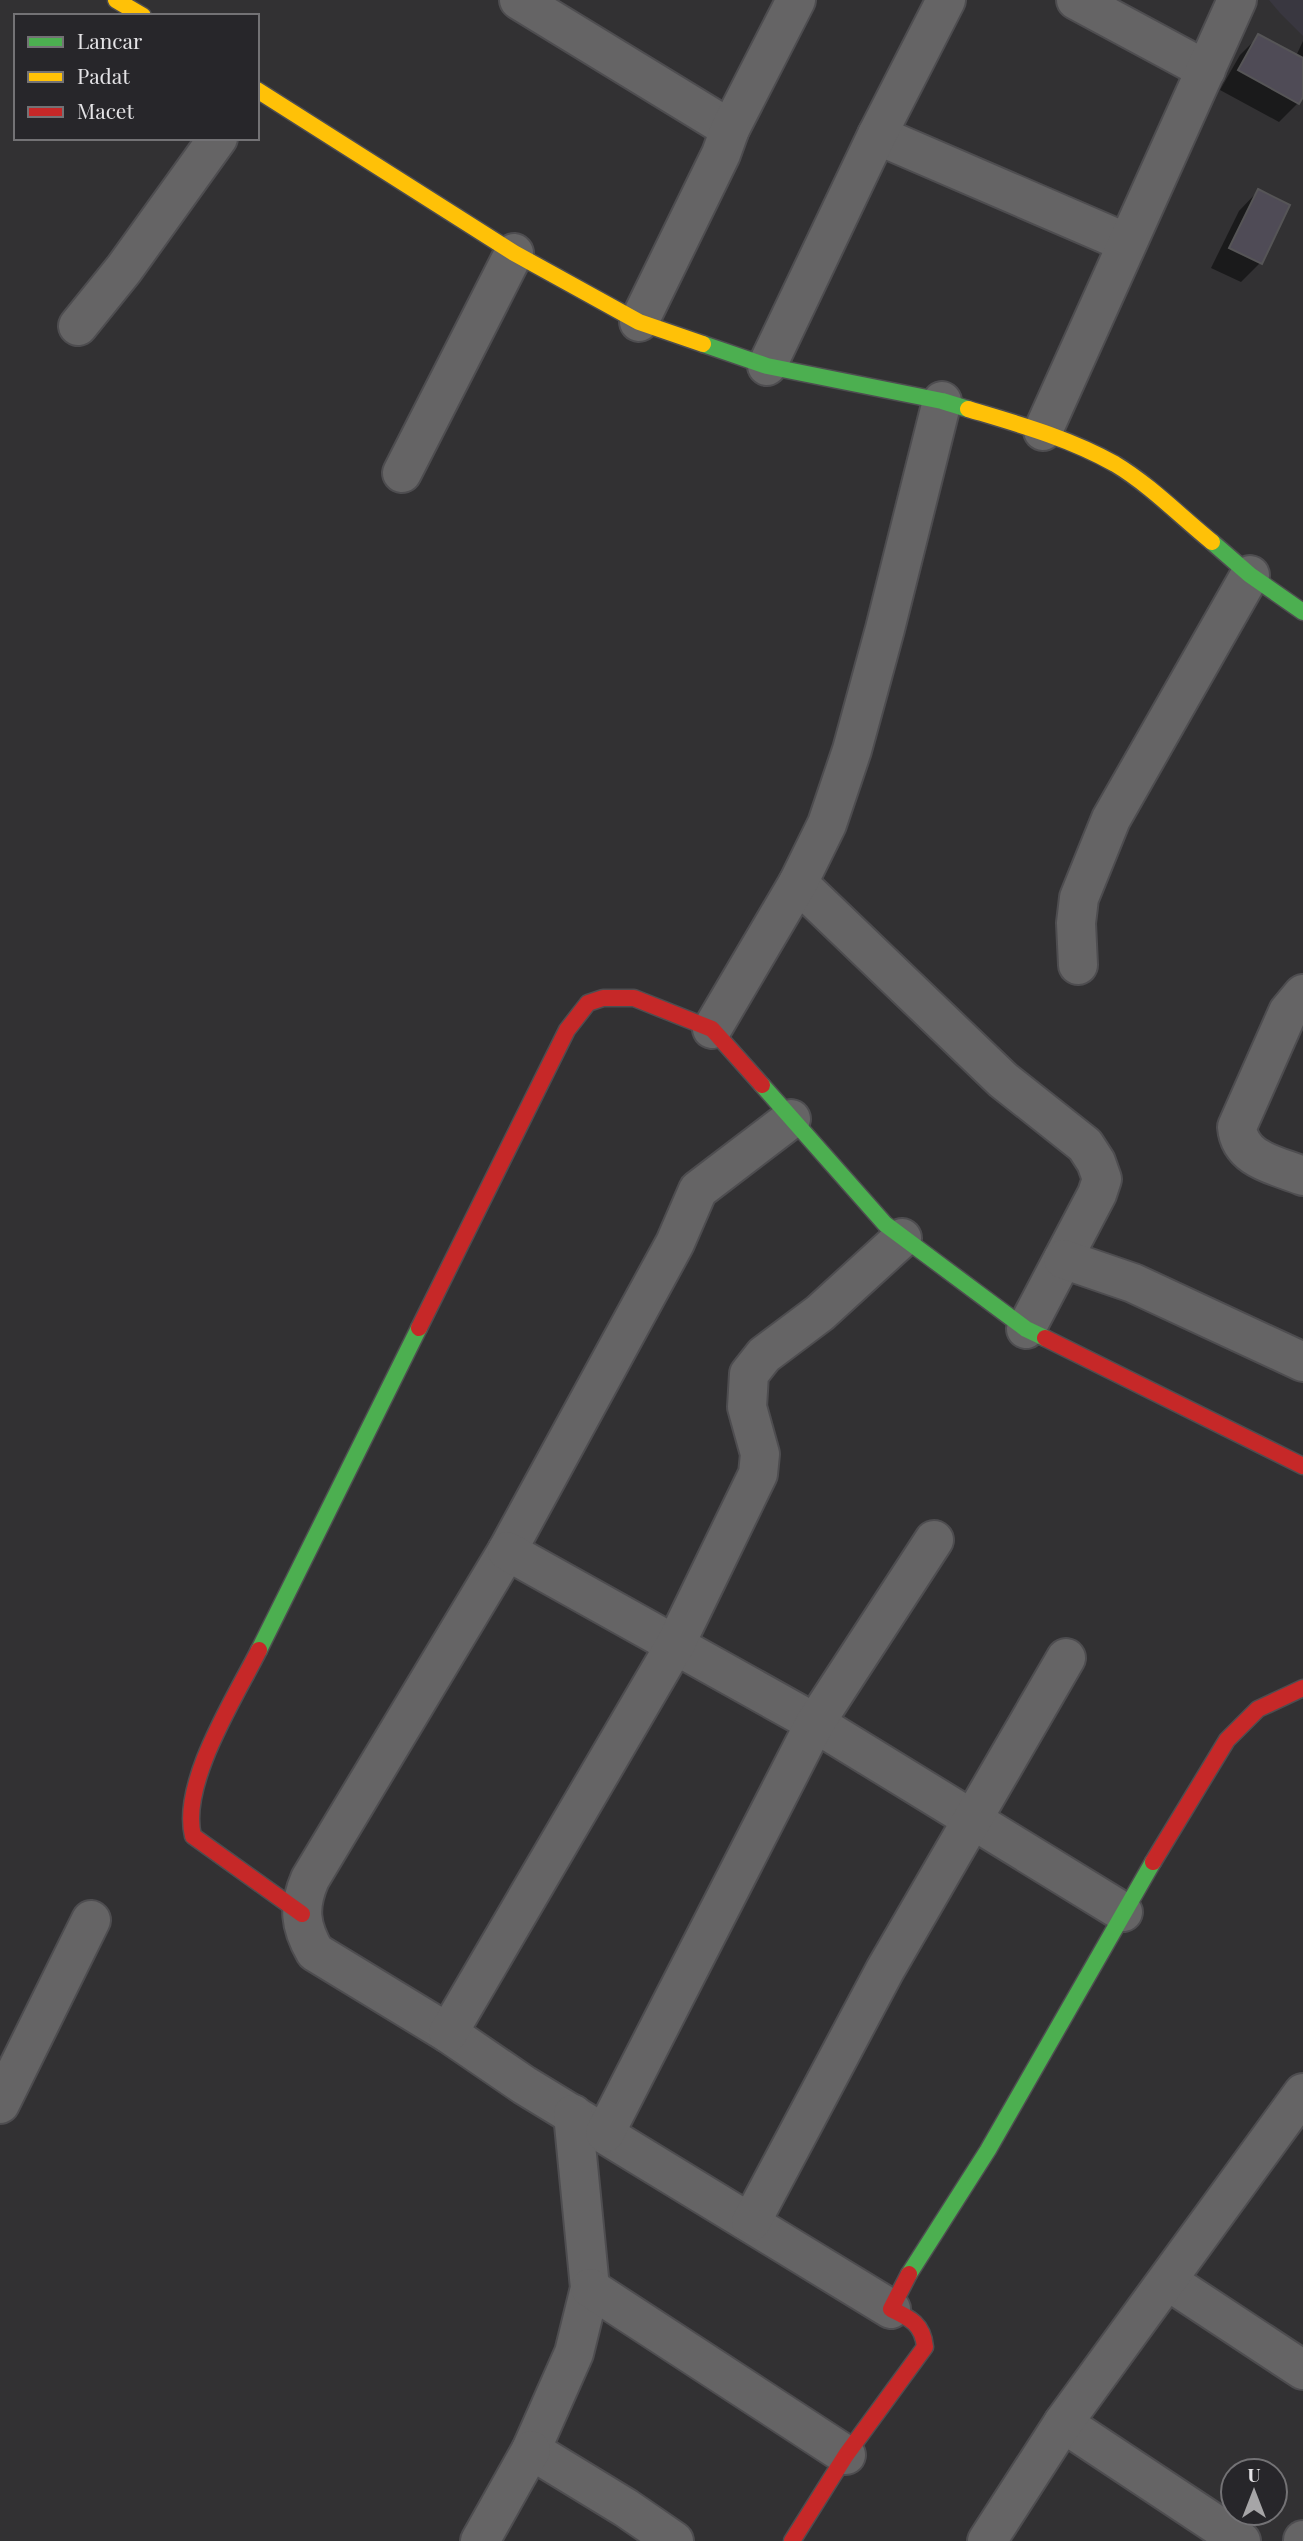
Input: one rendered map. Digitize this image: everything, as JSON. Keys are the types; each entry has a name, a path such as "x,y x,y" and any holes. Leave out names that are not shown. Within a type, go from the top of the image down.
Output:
{"street":[{"path":"519,0 730,130"},
{"path":"639,323 730,130 796,0"},
{"path":"767,366 877,135 946,0"},
{"path":"1076,0 1206,70"},
{"path":"1043,431 1237,0"},
{"path":"259,91 514,253 639,323 767,366 942,401 1043,431 1114,464 1139,481 1250,575 1300,601"},
{"path":"877,135 1127,243"},
{"path":"78,327 124,269 217,140"},
{"path":"402,473 514,253"},
{"path":"712,1029 798,883 827,824 852,750 885,629 942,401"},
{"path":"1078,965 1076,923 1079,898 1111,820 1250,575"},
{"path":"798,883 1003,1080 1085,1145 1096,1162 1102,1179 1097,1194 1027,1329"},
{"path":"1303,994 1288,1013 1237,1127 1238,1140 1247,1152 1303,1176"},
{"path":"302,1914 193,1836 190,1814 202,1764 573,1020 588,1003 603,998 634,998 712,1029 885,1224 902,1238 1027,1329 1303,1466"},
{"path":"791,1119 698,1190 675,1242 508,1550 310,1879 304,1894 302,1914 304,1933 315,1952 448,2034 524,2085 891,2309 919,2323 925,2335 925,2347 846,2455 792,2541"},
{"path":"448,2034 675,1645 758,1474 760,1454 747,1407 750,1374 764,1356 820,1313 902,1238"},
{"path":"1063,1259 1133,1283 1303,1362"},
{"path":"480,2541 531,2450 574,2353 590,2288 589,2124 815,1723 934,1540"},
{"path":"508,1550 815,1723 1123,1912"},
{"path":"751,2222 885,1969 1066,1658"},
{"path":"891,2309 905,2280 988,2150 1123,1912 1227,1740 1258,1709 1303,1688"},
{"path":"0,2104 91,1920"},
{"path":"987,2541 1063,2423 1303,2093"},
{"path":"1168,2281 1303,2370"},
{"path":"590,2288 846,2455"},
{"path":"1063,2423 1241,2541"},
{"path":"531,2450 674,2541"}],"shaded area":[{"path":"1269,0 1303,0 1303,36 1280,13"}],"building":[{"path":"1258,34 1303,58 1303,97 1299,104 1238,70"},
{"path":"1258,189 1290,205 1262,264 1229,248"}],"traffic: fast":[{"path":"703,344 767,366 942,401 968,409"},
{"path":"1212,542 1250,575 1303,612"},
{"path":"762,1085 885,1224 1026,1329 1045,1338"},
{"path":"259,1650 419,1328"},
{"path":"909,2274 988,2150 1153,1862"}],"traffic: slow":[{"path":"116,0 140,14"},
{"path":"259,91 514,253 639,322 703,344"},
{"path":"968,409 1061,439 1115,464 1153,491 1212,542"}],"traffic: jam":[{"path":"419,1328 567,1030 588,1003 603,998 634,998 712,1029 762,1085"},
{"path":"1045,1338 1303,1466"},
{"path":"259,1650 224,1716 202,1767 194,1791 191,1815 193,1836 302,1914"},
{"path":"1153,1862 1227,1740 1258,1709 1303,1688"},
{"path":"792,2541 846,2455 925,2347 918,2327 891,2309 909,2274"}]}
